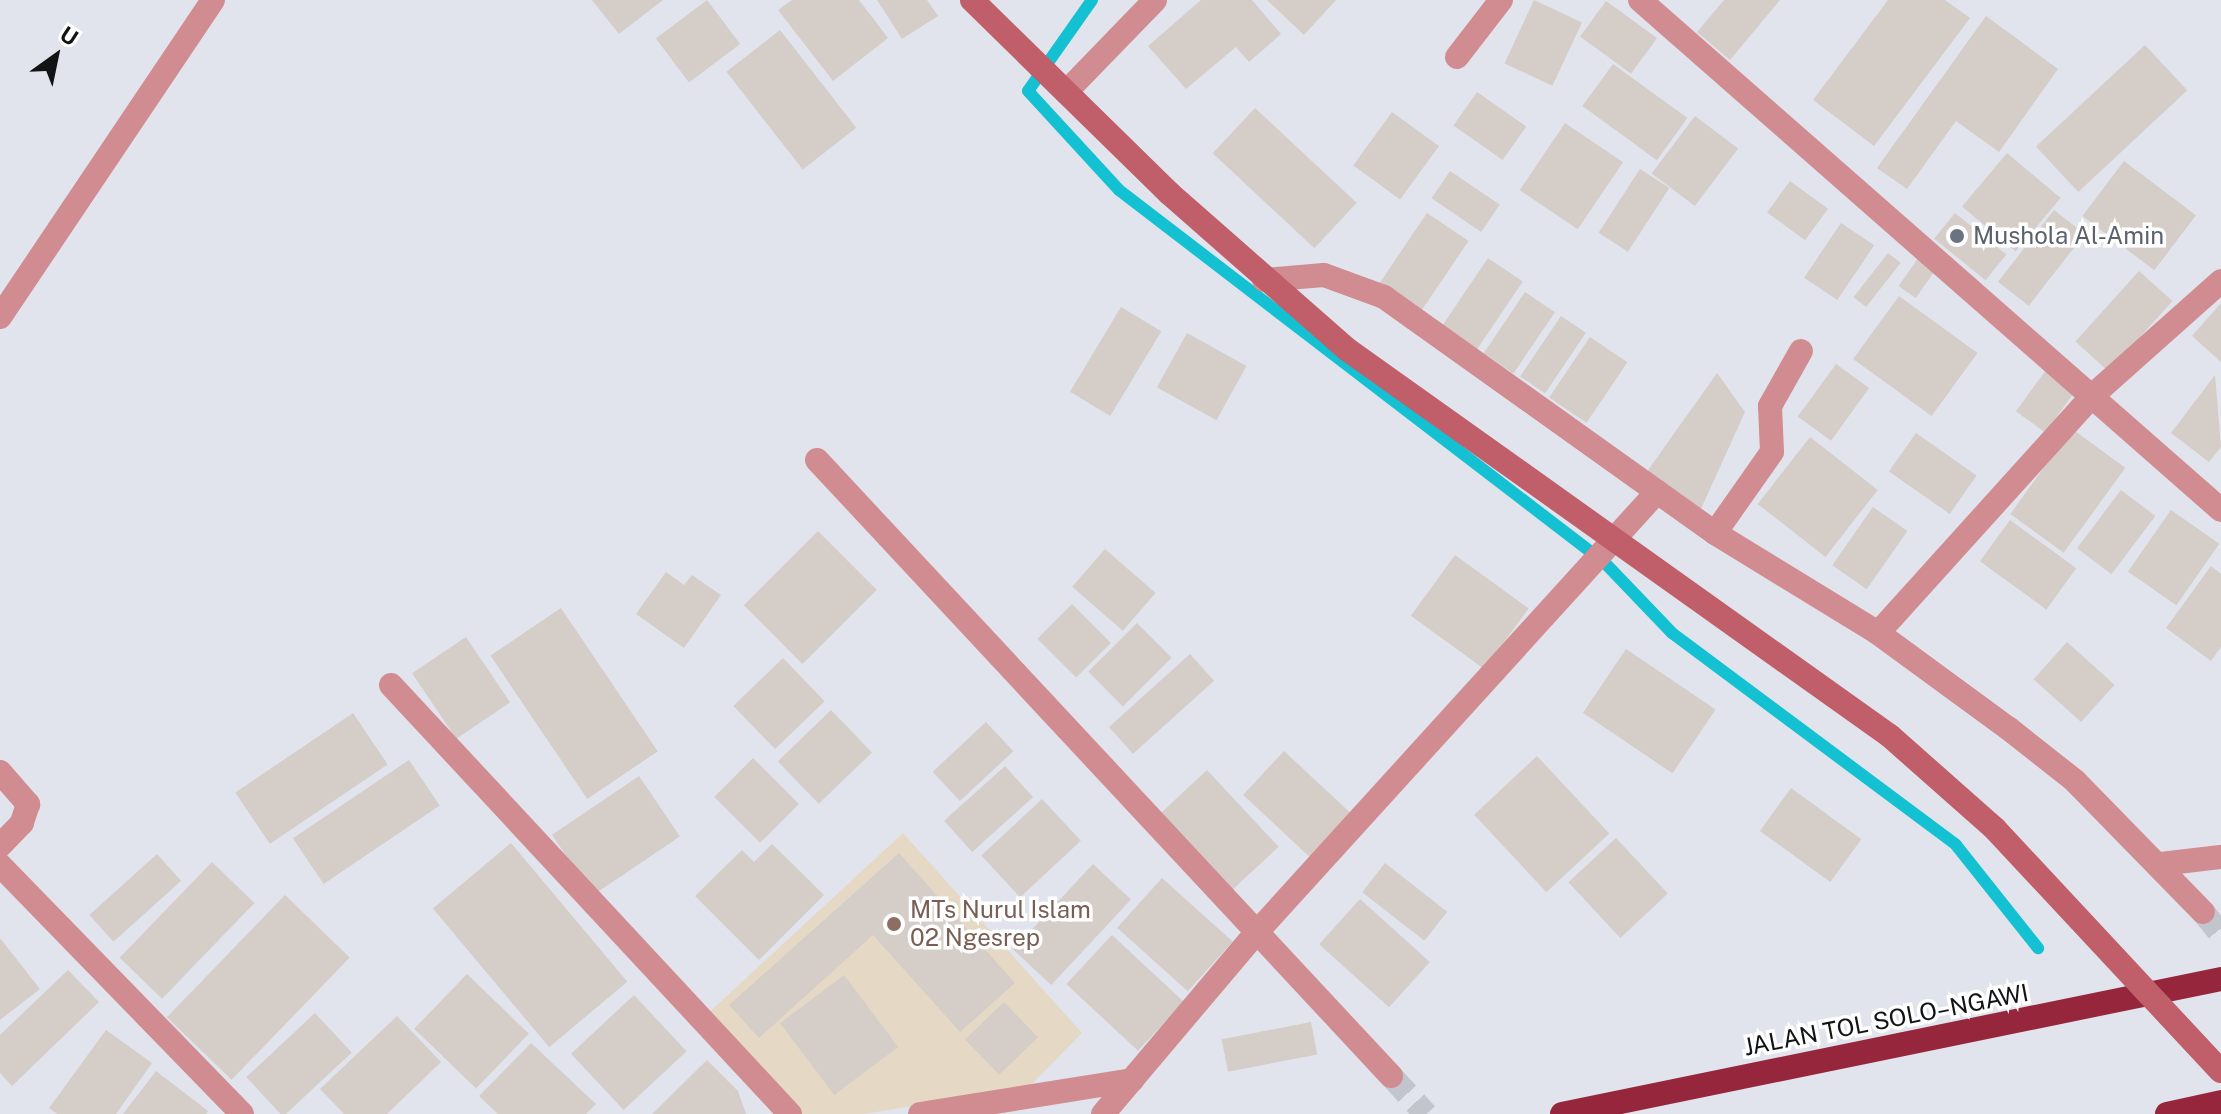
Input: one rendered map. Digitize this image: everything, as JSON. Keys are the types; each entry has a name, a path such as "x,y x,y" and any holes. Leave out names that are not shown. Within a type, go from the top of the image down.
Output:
{"highway":[{"name":"JALAN TOL SOLO–NGAWI","path":"1562,1114 2221,979"},
{"path":"2167,1114 2221,1102"}],"main road":[{"path":"972,0 1264,280 1348,350 1890,736 1995,829 2221,1071"}],"street":[{"path":"0,317 213,0"},
{"path":"1060,85 1155,0"},
{"path":"1457,57 1501,0"},
{"path":"1640,0 2221,510"},
{"path":"1264,280 1324,275 1384,297 1715,533 1878,633 2075,781 2161,864 2203,912"},
{"path":"1878,633 2092,396 2221,281"},
{"path":"1715,533 1772,452 1770,406 1801,351"},
{"path":"817,460 1391,1076"},
{"path":"1103,1114 1257,932 1657,492"},
{"path":"391,685 790,1114"},
{"path":"0,772 28,804 22,823 0,846"},
{"path":"2161,864 2221,857"},
{"path":"0,865 242,1114"},
{"path":"920,1114 1132,1080"}],"shaded area":[{"name":"MTs Nurul Islam 02 Ngesrep","path":"903,833 1082,1033 1029,1087 864,1114 800,1114 705,1016"}],"building":[{"path":"592,0 663,0 619,34"},
{"path":"707,0 740,44 689,82 656,39"},
{"path":"792,0 859,0 888,38 833,81 778,10"},
{"path":"877,0 927,0 938,16 902,39"},
{"path":"1201,0 1252,0 1281,34 1249,62 1236,47 1186,89 1148,46"},
{"path":"1267,0 1336,0 1304,35"},
{"path":"1534,0 1582,22 1552,86 1504,63"},
{"path":"1724,0 1780,0 1730,60 1697,32"},
{"path":"1888,0 1945,0 1970,18 1874,146 1813,100"},
{"path":"1606,1 1657,38 1631,74 1580,37"},
{"path":"1986,16 2058,69 1999,152 1956,121 1907,189 1877,168"},
{"path":"780,30 856,128 803,170 726,72"},
{"path":"2145,45 2187,90 2078,192 2036,147"},
{"path":"1613,64 1687,118 1657,160 1582,106"},
{"path":"1477,92 1526,126 1503,160 1453,126"},
{"path":"1255,108 1357,203 1314,248 1213,153"},
{"path":"1392,112 1439,146 1400,199 1353,165"},
{"path":"1695,116 1738,148 1695,206 1652,174"},
{"path":"1565,123 1623,162 1578,229 1520,190"},
{"path":"2007,153 2061,198 2016,252 1962,207"},
{"path":"2124,161 2196,215 2154,270 2082,216"},
{"path":"1640,169 1669,188 1628,252 1599,233"},
{"path":"1450,171 1500,205 1481,232 1432,198"},
{"path":"1790,181 1828,209 1805,240 1767,213"},
{"path":"2054,210 2085,234 2029,306 1998,282"},
{"path":"1427,213 1468,241 1420,313 1378,285"},
{"path":"1955,213 2006,255 1986,280 1934,239"},
{"path":"1841,223 1874,245 1837,300 1804,278"},
{"path":"1888,253 1901,263 1866,307 1854,297"},
{"path":"1921,254 1938,266 1916,298 1899,286"},
{"path":"1488,258 1523,281 1477,349 1442,326"},
{"path":"2139,271 2172,301 2109,372 2075,342"},
{"path":"1525,292 1555,312 1513,373 1484,353"},
{"path":"1899,296 1977,353 1932,416 1853,359"},
{"path":"2221,303 2221,362 2192,336"},
{"path":"1121,307 1161,331 1110,416 1070,392"},
{"path":"1561,316 1586,333 1545,393 1520,377"},
{"path":"1187,333 1246,366 1216,420 1157,387"},
{"path":"1590,337 1627,362 1586,423 1549,398"},
{"path":"1836,364 1869,388 1831,441 1798,417"},
{"path":"2046,370 2075,391 2045,432 2016,411"},
{"path":"1717,373 1745,412 1700,511 1646,473"},
{"path":"2215,375 2221,447 2209,462 2171,433"},
{"path":"2072,429 2125,468 2064,553 2010,514"},
{"path":"1916,433 1977,475 1950,514 1889,472"},
{"path":"1810,437 1878,490 1825,557 1758,504"},
{"path":"2121,490 2155,516 2111,574 2077,548"},
{"path":"1873,507 1907,531 1867,589 1832,565"},
{"path":"2171,510 2219,544 2176,605 2128,571"},
{"path":"2010,520 2076,568 2046,609 1980,561"},
{"path":"818,531 877,590 802,664 744,605"},
{"path":"1105,549 1156,593 1123,631 1072,587"},
{"path":"1455,555 1529,608 1485,669 1411,616"},
{"path":"2211,566 2221,574 2221,647 2211,661 2166,628"},
{"path":"666,572 684,585 692,575 721,595 684,648 636,614"},
{"path":"1072,604 1111,643 1076,678 1037,639"},
{"path":"561,608 658,751 587,799 491,656"},
{"path":"1137,623 1172,658 1123,706 1088,672"},
{"path":"466,637 510,702 456,739 412,673"},
{"path":"2067,642 2115,685 2081,722 2034,679"},
{"path":"1626,649 1716,709 1672,773 1583,713"},
{"path":"1190,654 1214,681 1133,754 1109,727"},
{"path":"783,658 825,701 775,749 733,706"},
{"path":"831,710 872,752 819,804 778,761"},
{"path":"353,713 388,764 270,844 235,792"},
{"path":"986,722 1013,751 960,801 933,772"},
{"path":"1284,751 1356,818 1315,862 1243,795"},
{"path":"1537,756 1609,834 1546,892 1474,815"},
{"path":"753,758 799,804 760,843 714,797"},
{"path":"409,760 440,806 324,884 293,838"},
{"path":"1005,766 1033,797 972,852 944,821"},
{"path":"1207,770 1279,847 1230,892 1159,815"},
{"path":"639,776 680,837 593,895 552,835"},
{"path":"1791,788 1861,839 1830,882 1760,831"},
{"path":"1042,799 1081,841 1020,897 981,856"},
{"path":"1616,838 1668,894 1620,938 1568,882"},
{"path":"511,843 627,982 549,1047 433,909"},
{"path":"772,844 824,895 759,960 695,896 742,850 754,862"},
{"path":"899,853 1015,983 960,1032 873,935 759,1038 729,1005"},
{"path":"157,854 181,881 113,942 89,915"},
{"path":"212,862 254,903 162,999 120,958"},
{"path":"1385,863 1447,912 1424,941 1362,892"},
{"path":"1093,864 1131,899 1051,985 1013,950"},
{"path":"1162,878 1233,942 1188,991 1117,928"},
{"path":"285,895 350,958 232,1080 167,1017"},
{"path":"1360,899 1430,962 1389,1007 1319,944"},
{"path":"1112,935 1184,1002 1138,1051 1066,984"},
{"path":"0,938 40,989 0,1020"},
{"path":"68,970 99,1002 12,1086 0,1073 0,1035"},
{"path":"467,974 529,1034 476,1088 414,1029"},
{"path":"844,975 898,1047 834,1095 780,1023"},
{"path":"634,995 687,1051 624,1110 571,1054"},
{"path":"1004,1002 1038,1037 999,1075 965,1040"},
{"path":"315,1013 352,1052 286,1114 281,1114 246,1077"},
{"path":"397,1016 441,1062 387,1114 344,1114 320,1089"},
{"path":"1311,1022 1317,1054 1228,1072 1222,1039"},
{"path":"106,1030 152,1063 116,1114 57,1114 49,1108"},
{"path":"531,1043 596,1104 586,1114 498,1114 479,1096"},
{"path":"707,1060 738,1091 746,1114 652,1114"},
{"path":"156,1071 208,1111 206,1114 123,1114"}],"waterway":[{"path":"1092,0 1028,91 1119,190 1604,562 1672,633 1956,845 2038,948"}],"tunnel":[{"path":"2203,912 2221,934"},
{"path":"1391,1076 1426,1114"}],"place":[{"name":"Mushola Al-Amin","path":"1957,236"},
{"name":"MTs Nurul Islam 02 Ngesrep","path":"894,924"}]}
